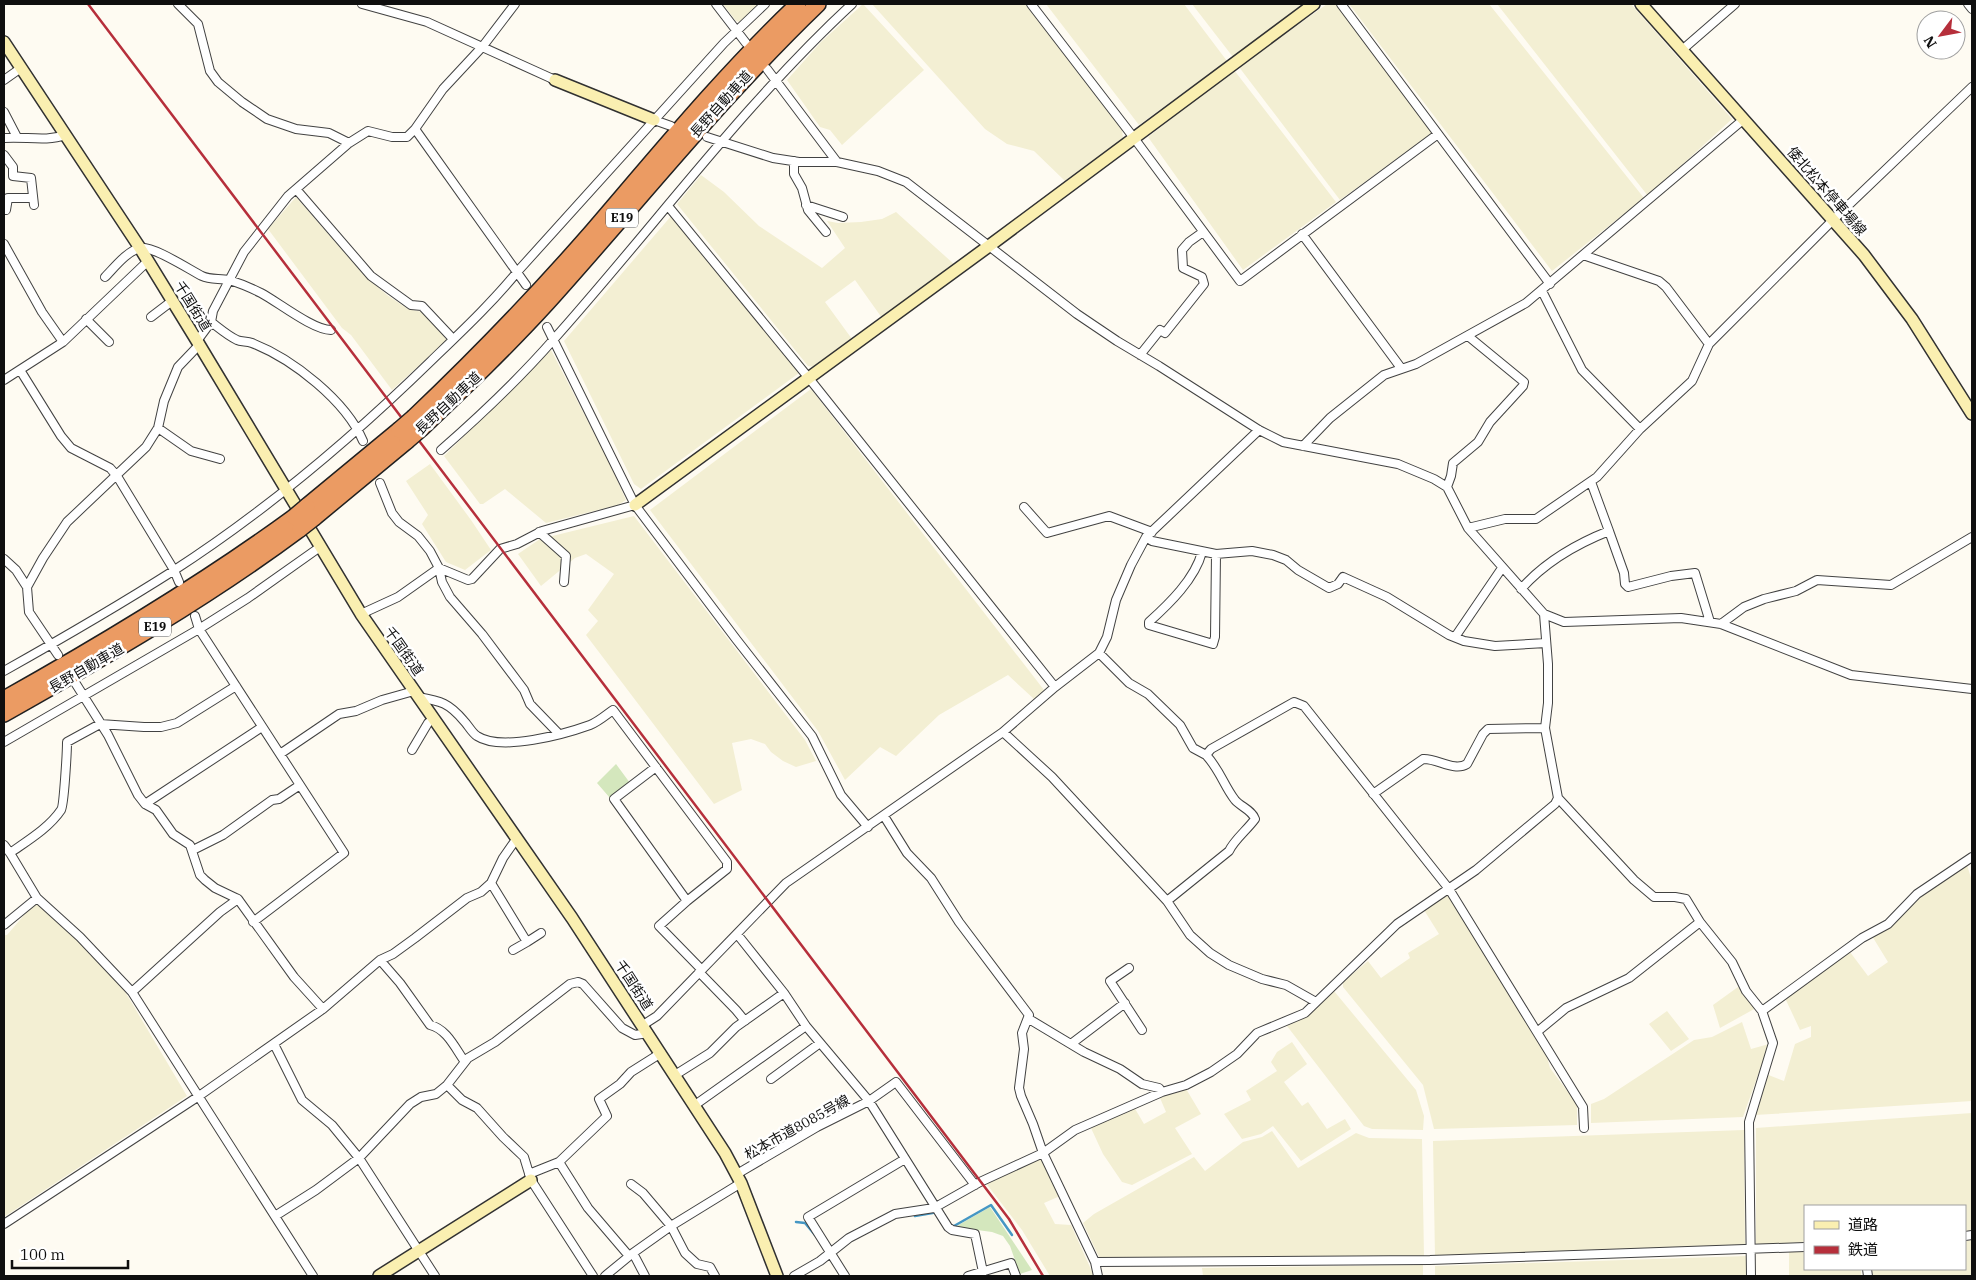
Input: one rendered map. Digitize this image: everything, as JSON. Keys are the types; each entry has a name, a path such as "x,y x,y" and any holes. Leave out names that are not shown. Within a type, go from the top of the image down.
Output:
{"highway":[{"name":"長野自動車道","path":"418,423 468,365 539,292 718,88 798,4"},
{"name":"長野自動車道","path":"4,714 154,628 231,578 418,423 512,341 733,91 818,4"},
{"name":"長野自動車道","path":"4,699 180,596 258,543 297,523"}],"street":[{"path":"178,4 198,24 210,71 218,82 242,102 267,119 296,129 328,133 349,143"},
{"path":"362,4 427,22 555,80 671,126"},
{"path":"27,587 43,558 67,522 146,447 158,428 164,401 178,367 199,343 211,322 213,310 244,252 288,196 349,143 368,131 407,137 415,129 443,88 483,46 515,4"},
{"path":"716,4 746,43"},
{"path":"4,671 174,570 286,489 388,402 493,301 724,43 765,4"},
{"path":"441,450 510,387 554,340 668,206 720,141 776,79 852,4"},
{"path":"1031,4 1134,138 1240,281 1438,134"},
{"path":"439,568 468,580 472,579 500,549 517,544 539,532 635,505 989,246 1314,4"},
{"path":"1341,4 1550,284"},
{"name":"倭北松本停車場線","path":"1641,4 1869,262 1912,319 1972,414"},
{"path":"1682,50 1735,4"},
{"path":"1968,4 1972,9"},
{"name":"千国街道","path":"4,42 140,248 361,614 517,838 695,1105 739,1179 777,1276"},
{"path":"4,80 21,68"},
{"path":"767,68 837,162"},
{"path":"1468,528 1505,518 1536,519 1591,482 1640,430 1692,381 1709,344 1833,220 1972,87"},
{"path":"4,112 17,137"},
{"path":"1303,446 1330,418 1384,375 1416,364 1526,303 1744,119"},
{"path":"415,129 518,271 526,285"},
{"path":"4,138 55,139 65,135"},
{"path":"706,137 774,158 794,161 837,162 878,171 906,182 1077,314 1260,430 1283,442 1398,464 1434,479 1448,487 1468,528 1544,614 1564,622 1681,618 1710,622 1721,624 1851,675 1972,690"},
{"path":"4,155 13,167 13,176 31,178 34,201 8,198 6,210"},
{"path":"794,161 794,174 802,188 806,206 826,232"},
{"path":"296,189 372,276 412,305 422,306 453,339"},
{"path":"668,206 808,377 1055,687"},
{"path":"806,206 842,217"},
{"path":"1140,355 1160,330 1165,333 1204,284 1202,277 1185,270 1182,263 1182,250 1185,245 1203,232"},
{"path":"1302,234 1401,368"},
{"path":"4,244 42,312 63,342"},
{"path":"105,277 127,256 140,248 146,248 174,260 204,277 230,280 260,293 302,318 327,330 331,330"},
{"path":"1583,255 1659,281 1666,286 1709,344"},
{"path":"4,380 63,342 148,261"},
{"path":"1542,291 1582,370 1640,430"},
{"path":"150,317 172,301"},
{"path":"86,319 109,342"},
{"path":"211,322 237,340 251,343 281,359 322,386 358,428 364,441"},
{"path":"547,327 635,505 736,640 812,736 841,795 868,827"},
{"path":"1448,487 1453,463 1478,442 1490,422 1523,386 1524,382 1468,336"},
{"path":"20,370 61,436 71,448 110,468 117,476 174,570 179,582"},
{"path":"158,428 190,451 220,459"},
{"path":"275,1216 316,1190 359,1158 410,1104 421,1097 436,1094 447,1085 465,1062 495,1042 570,984 578,982 583,984 622,1028 635,1035 645,1029 786,883 1003,732 1055,687 1099,653 1107,637 1116,600 1131,565 1149,534 1260,430"},
{"path":"1591,482 1624,574 1625,584 1628,587 1671,576 1695,573 1710,622"},
{"path":"380,483 392,514 399,522 418,536 430,551 439,568 442,582 450,596 482,634 524,690 530,704 558,733"},
{"path":"1024,507 1047,533 1108,516 1149,534 1152,541 1216,554 1252,550 1273,555 1286,560 1298,570 1329,588 1338,584 1343,577 1387,597 1455,637 1476,644 1495,646 1546,643"},
{"path":"1521,589 1538,571 1574,547 1609,531"},
{"path":"539,532 566,556 564,582"},
{"path":"1721,624 1744,607 1764,599 1796,591 1817,580 1891,585 1972,537"},
{"path":"4,742 199,630 320,547"},
{"path":"1202,552 1191,576 1165,608 1149,622 1149,625 1213,644 1215,637 1216,554"},
{"path":"4,559 16,570 27,587 29,612 58,655"},
{"path":"361,614 398,597 439,568"},
{"path":"1455,637 1502,568"},
{"path":"1544,614 1548,703 1545,728 1558,798 1634,880 1654,897 1686,899 1700,922 1732,962 1746,991 1762,1011 1773,1043 1749,1122 1751,1276"},
{"path":"195,616 199,630 344,853 253,922"},
{"path":"1099,653 1129,683 1148,694 1180,725 1193,748 1206,755 1214,764 1233,797 1239,805 1253,814 1255,819 1247,831 1231,846 1229,851 1167,901"},
{"path":"76,684 108,735 138,795 145,804 156,810 173,834 190,845 200,875 215,888 238,900 271,943 294,978 323,1008"},
{"path":"10,853 38,833 62,809 67,742 100,724 161,727 188,717 236,686"},
{"path":"280,754 339,714 356,711 382,700 416,694 440,701 449,706 456,711 477,736 512,743 592,724 613,710 727,862 727,869 659,926 745,1021"},
{"path":"1206,755 1211,749 1294,702 1304,706 1448,889 1583,1107 1584,1128"},
{"path":"412,750 428,723 433,719"},
{"path":"145,804 262,727"},
{"path":"1373,794 1423,759 1462,767 1466,764 1483,734 1488,729 1545,728"},
{"path":"1003,732 1052,777 1167,901 1190,935 1210,953 1230,965 1286,985 1316,1002"},
{"path":"656,767 614,799 687,901"},
{"path":"193,850 223,835 272,800 279,799 300,785"},
{"path":"794,1276 830,1253 849,1238 895,1214 934,1208 975,1185 1043,1153 1076,1130 1162,1092 1186,1085 1211,1072 1237,1054 1257,1033 1305,1013 1398,924 1476,870 1555,804 1558,798"},
{"path":"884,816 907,853 931,878 959,922 1027,1010 1029,1019 1022,1033 1024,1049 1018,1088 1043,1153 1094,1262 1098,1276"},
{"path":"4,1224 199,1096 274,1044 323,1008 380,960 393,954 467,898 481,892 491,883 503,858 517,838"},
{"path":"4,845 37,898 80,937 132,992 313,1276"},
{"path":"1762,1011 1862,938 1888,924 1917,894 1972,857"},
{"path":"491,883 527,942"},
{"path":"4,925 37,898"},
{"path":"132,992 220,912 238,900"},
{"path":"1537,1032 1566,1008 1629,978 1700,922"},
{"path":"513,950 541,934"},
{"path":"737,934 784,993 806,1026 869,1101 934,1208 948,1227 952,1230 975,1234 983,1272"},
{"path":"380,960 400,983 430,1024 436,1026 447,1036 465,1062"},
{"path":"1129,968 1110,981 1142,1030"},
{"path":"675,1075 710,1052 736,1027 784,993"},
{"path":"1071,1044 1125,1002"},
{"path":"1029,1019 1071,1044 1104,1060 1142,1084 1159,1088 1162,1092"},
{"path":"695,1105 806,1026"},
{"path":"771,1079 820,1043"},
{"path":"274,1044 302,1100 332,1125 359,1158 435,1276"},
{"path":"379,1276 530,1177 559,1162 607,1116 599,1099 620,1084 631,1072 661,1053"},
{"name":"松本市道8085号線","path":"605,1276 631,1254 817,1127 869,1101 896,1082 975,1185"},
{"path":"447,1085 462,1100 477,1108 524,1157 530,1177 593,1276"},
{"path":"845,1276 808,1217 905,1158"},
{"path":"559,1162 588,1208 631,1254 646,1276"},
{"path":"630,1184 643,1193 671,1226 685,1253 697,1264 710,1267 715,1276"},
{"path":"1094,1262 1430,1260 1751,1250 1804,1246"},
{"path":"968,1276 1012,1263 1016,1276"}],"shaded area":[{"path":"723,4 758,4 740,22 736,21"},
{"path":"863,4 924,70 842,145 830,130 820,127 787,80 821,42"},
{"path":"872,4 1025,4 1122,130 1123,138 1065,181 1034,151 1007,144 985,129"},
{"path":"1046,4 1184,4 1227,61 1139,125"},
{"path":"1192,4 1306,4 1233,57"},
{"path":"1327,4 1336,4 1432,133 1340,200 1239,67"},
{"path":"1349,4 1489,4 1644,198 1552,271"},
{"path":"1497,4 1631,4 1732,119 1648,196"},
{"path":"1234,70 1336,202 1243,270 1148,137"},
{"path":"701,175 724,192 759,226 822,268 845,248 827,221 838,223 861,222 882,219 896,212 955,265 882,318 855,280 825,302 852,339 814,367 808,366 677,204"},
{"path":"296,197 364,275 387,295 408,309 422,312 447,340 392,390 351,335 342,328 268,229"},
{"path":"672,215 799,373 641,489 634,484 564,341"},
{"path":"551,350 610,464 626,500 618,505 546,523 505,489 483,504 480,504 444,456"},
{"path":"811,389 1044,690 1034,699 1008,675 939,715 896,756 880,747 845,780 818,731 650,510"},
{"path":"430,464 491,550 465,570 446,562 422,524 428,515 406,481"},
{"path":"634,516 805,740 816,761 796,767 783,761 771,752 765,744 751,739 732,743 742,790 714,804 586,635 598,621 588,610 614,574 586,554 575,558 541,586 518,554 540,539"},
{"path":"1967,865 1972,881 1972,1101 1755,1115 1766,1074 1784,1081 1795,1044 1811,1037 1811,1026 1800,1030 1785,998 1850,952 1868,976 1888,962 1872,936 1890,927 1921,897"},
{"path":"1449,894 1546,1053 1550,1068 1577,1104 1577,1125 1434,1129 1423,1085 1343,987 1343,982 1368,961 1381,978 1410,958 1408,953 1439,934 1424,910"},
{"path":"37,900 117,978 187,1096 4,1217 4,935 7,935"},
{"path":"1738,987 1756,1008 1720,1028 1713,1005"},
{"path":"1334,991 1416,1090 1424,1116 1423,1130 1372,1129 1364,1126 1287,1026 1288,1023 1307,1015"},
{"path":"1667,1011 1689,1039 1671,1051 1649,1024"},
{"path":"1742,1022 1751,1049 1769,1044 1743,1117 1591,1123 1591,1104 1604,1099 1694,1040 1712,1037"},
{"path":"1292,1042 1307,1064 1284,1082 1302,1106 1308,1102 1327,1129 1345,1119 1351,1129 1301,1161 1273,1126 1261,1134 1242,1139 1224,1114 1251,1100 1246,1091 1277,1071 1271,1062 1277,1052"},
{"path":"1185,1087 1201,1114 1175,1128 1192,1154 1132,1185 1122,1182 1103,1154 1091,1128 1134,1107 1144,1124 1166,1112 1160,1098"},
{"path":"1972,1113 1972,1230 1966,1231 1966,1205 1804,1205 1804,1242 1756,1245 1756,1128"},
{"path":"1744,1130 1745,1246 1435,1257 1433,1141"},
{"path":"1272,1131 1298,1168 1356,1133 1369,1138 1422,1139 1424,1257 1099,1257 1083,1223 1094,1214 1194,1157 1205,1171 1243,1142 1262,1137"},
{"path":"1042,1158 1060,1196 1044,1203 1055,1224 1071,1225 1094,1276 1050,1276 1022,1230 985,1182"},
{"path":"1972,1240 1972,1276 1873,1276 1872,1270 1966,1270 1966,1241"},
{"path":"1789,1251 1804,1251 1804,1270 1861,1270 1861,1276 1789,1276"},
{"path":"1747,1256 1747,1276 1435,1276 1435,1266"},
{"path":"1423,1265 1423,1276 1203,1276 1202,1268"}],"green space":[{"path":"616,764 630,783 610,798 597,783"},
{"path":"990,1207 1032,1270 1020,1274 1010,1246 1003,1236 992,1232 955,1227"}],"waterway":[{"path":"950,1226 954,1226 991,1205 1012,1235"},
{"path":"913,1213 915,1216 938,1212"},
{"path":"796,1222 805,1223 816,1234"}],"railway":[{"path":"88,4 1009,1219 1043,1276"}]}
